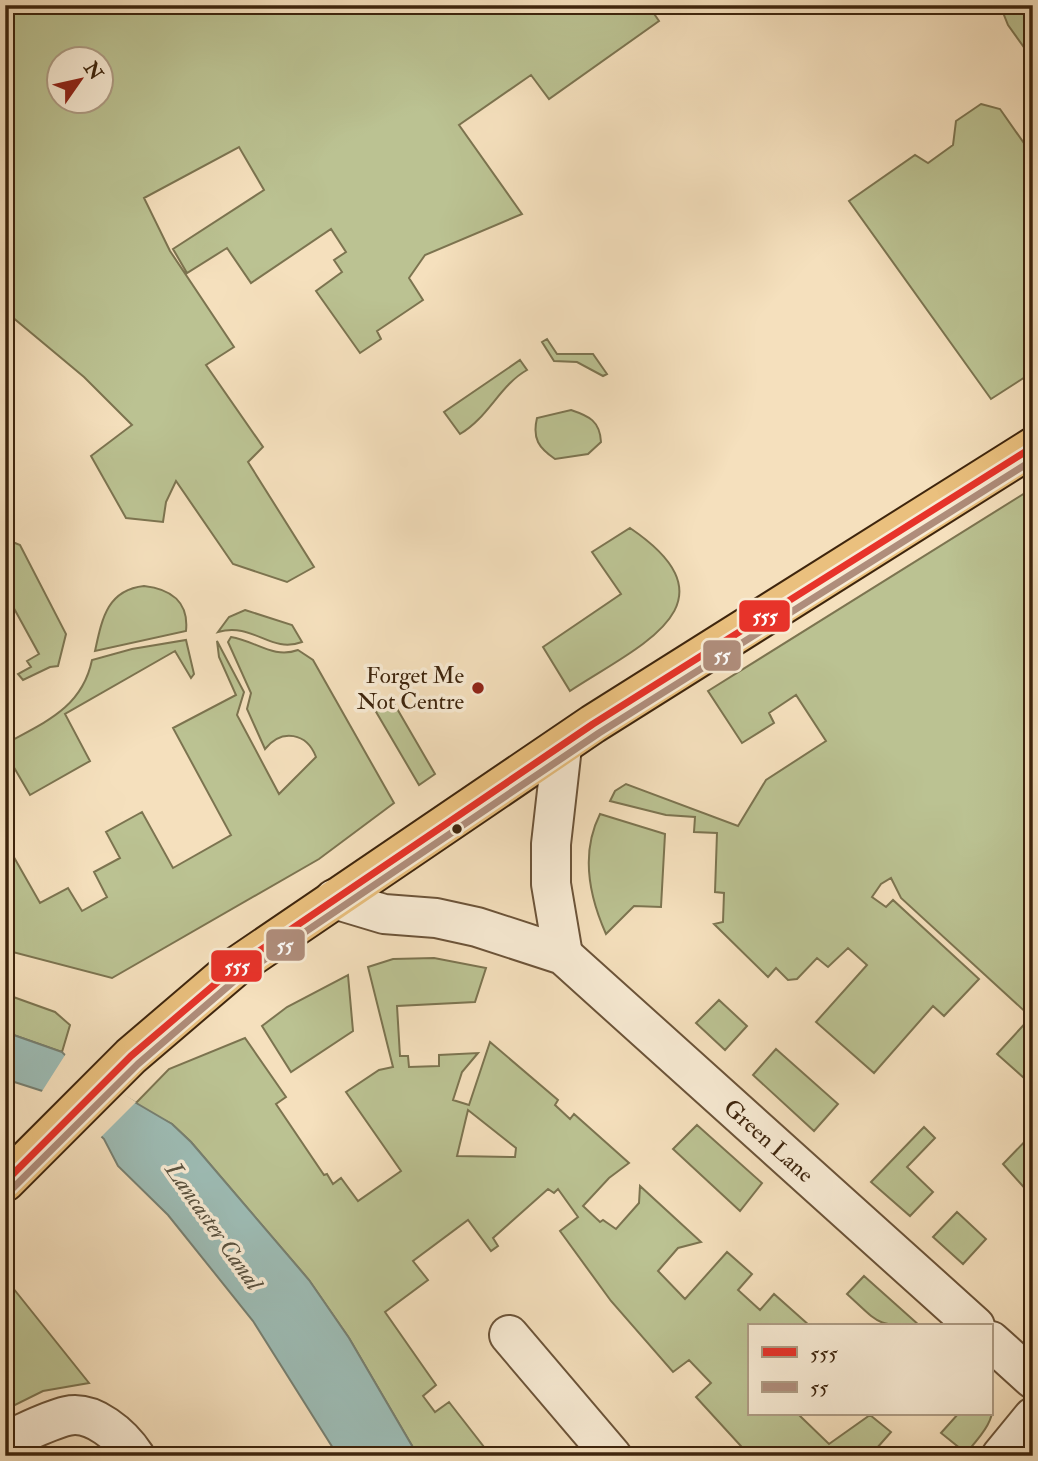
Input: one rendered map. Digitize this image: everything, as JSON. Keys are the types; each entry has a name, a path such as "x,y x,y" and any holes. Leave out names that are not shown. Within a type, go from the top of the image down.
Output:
{"main road":[{"path":"5,1182 131,1056 234,968 750,623 1033,447"}],"street":[{"path":"562,747 551,844 551,884 563,955"},
{"name":"Green Lane","path":"334,899 384,914 436,918 477,927 563,955 973,1324"},
{"path":"509,1335 612,1456"},
{"path":"992,1342 1033,1379"},
{"path":"5,1441 69,1415 107,1427 130,1449"},
{"path":"1001,1456 1033,1417"}],"green space":[{"path":"23,5 648,5 659,21 549,99 531,75 459,125 522,214 425,255 409,278 423,300 377,331 381,339 360,353 316,291 342,272 334,260 346,252 331,229 251,283 227,248 187,273 173,249 264,190 239,147 144,198 170,251 234,347 206,365 263,447 248,462 314,567 287,582 233,564 176,481 166,502 163,522 126,518 91,456 132,425 84,377 5,311 5,18"},
{"path":"1000,5 1033,5 1033,60 1008,25"},
{"path":"981,104 1000,109 1033,156 1033,372 991,399 849,201 915,155 928,163 953,145 956,121"},
{"path":"547,339 557,354 593,354 607,374 603,376 577,362 554,361 542,342"},
{"path":"520,360 527,370 509,384 478,419 460,434 444,412"},
{"path":"571,410 596,424 601,442 588,454 555,459 538,442 535,432 537,418"},
{"path":"1033,488 1033,1086 997,1054 1031,1017 901,898 891,878 881,884 872,897 886,907 893,900 979,979 944,1016 933,1006 874,1073 816,1022 867,965 848,948 828,967 817,958 797,979 788,980 776,968 768,977 714,924 723,922 724,893 715,892 717,833 694,832 695,817 666,815 610,801 615,791 626,784 738,826 766,780 826,741 796,695 769,713 774,723 742,743 708,691"},
{"path":"630,528 662,555 677,579 678,601 668,621 648,640 570,691 543,647 621,594 592,552"},
{"path":"15,543 20,545 66,634 58,666 23,680 18,674 31,667 27,661 39,654 5,592 5,547"},
{"path":"144,586 162,590 176,599 184,612 186,631 95,651 104,617 114,600 122,593"},
{"path":"245,610 292,625 302,642 280,644 242,631 218,632 229,617"},
{"path":"231,637 272,651 298,650 313,660 394,803 319,859 112,978 5,950 5,855 11,852 40,903 68,888 82,911 107,897 94,872 120,858 106,832 142,812 173,868 231,835 173,728 236,695 219,657 217,641 244,692 237,715 279,794 316,757 307,743 293,736 279,738 265,749 247,709 251,693 228,642"},
{"path":"186,640 194,674 191,678 175,651 65,714 90,761 30,795 5,752 5,744 60,712 71,702 87,676 92,660 132,649"},
{"path":"392,700 435,774 419,785 375,710"},
{"path":"600,814 665,834 661,907 634,906 606,934 595,905 589,875 590,844"},
{"path":"434,958 486,968 475,1002 397,1006 400,1056 408,1056 409,1067 439,1066 439,1055 478,1053 462,1072 453,1100 469,1105 490,1042 558,1100 555,1105 570,1119 574,1114 629,1163 609,1178 583,1206 600,1222 603,1220 616,1229 639,1203 640,1186 701,1242 678,1248 658,1271 685,1299 727,1252 752,1274 738,1290 760,1310 774,1294 808,1324 748,1324 748,1416 800,1416 829,1444 871,1416 891,1432 870,1456 750,1456 696,1397 711,1383 689,1360 673,1372 611,1301 560,1231 578,1217 558,1189 554,1193 548,1189 493,1238 498,1246 491,1251 468,1220 413,1261 428,1280 385,1312 436,1385 423,1396 435,1412 449,1402 491,1456 418,1456 349,1338 309,1280 191,1142 172,1124 134,1105 169,1069 245,1038 286,1097 276,1104 324,1175 327,1174 333,1184 341,1178 358,1201 401,1171 346,1092 379,1070 393,1067 368,967 393,959","holes":["468,1110 516,1148 515,1157 457,1156"]},
{"path":"348,975 353,1031 291,1072 262,1026 287,1007"},
{"path":"5,994 55,1012 70,1025 62,1052 5,1032"},
{"path":"719,1000 747,1026 725,1050 696,1023"},
{"path":"776,1049 838,1104 814,1131 753,1075"},
{"path":"697,1125 762,1183 740,1211 673,1149"},
{"path":"924,1127 935,1138 907,1167 933,1192 910,1216 871,1182"},
{"path":"1033,1133 1033,1189 1029,1193 1003,1164"},
{"path":"957,1212 986,1239 963,1264 933,1237"},
{"path":"864,1276 918,1324 886,1324 872,1317 847,1294"},
{"path":"5,1278 89,1383 43,1391 5,1410"},
{"path":"956,1416 991,1416 982,1434 966,1453 941,1433"}],"water":[{"name":"Lancaster Canal","path":"5,1032 62,1052 80,1070 172,1124 191,1142 309,1280 349,1338 418,1456 338,1456 253,1321 168,1215 118,1166 104,1139 61,1097 5,1079"}],"pier":[{"path":"67,1052 82,1067 136,1102 99,1139 59,1100 39,1096"}],"transit line":[{"name":"555","path":"5,1182 131,1056 234,968 593,724 1033,447"},
{"name":"55","path":"12,1189 138,1064 240,976 599,733 1033,460"}],"place":[{"name":"Forget Me Not Centre","path":"478,688"}]}
